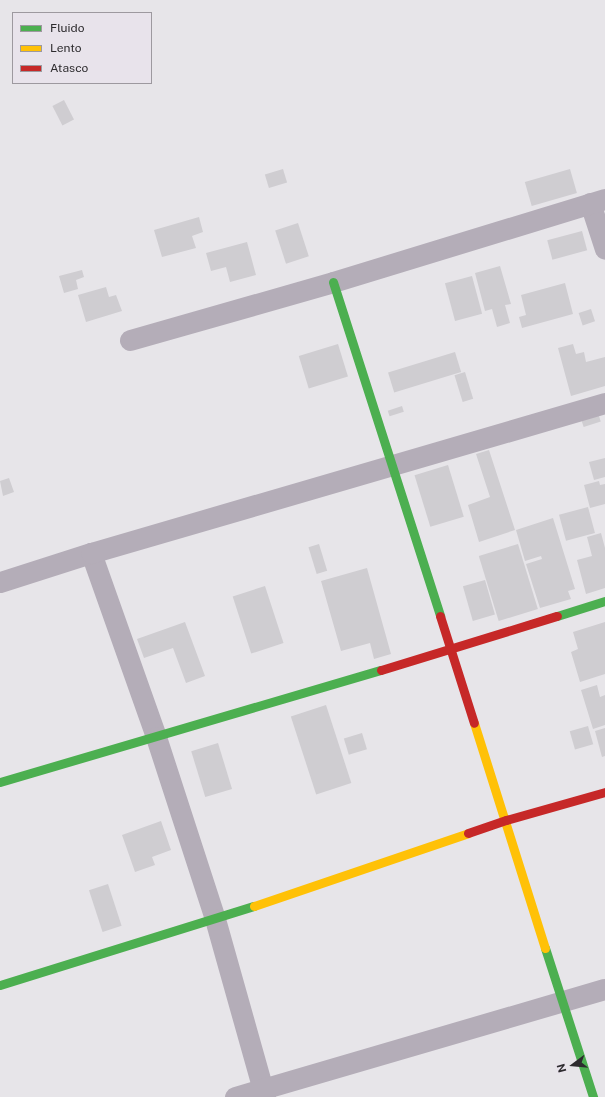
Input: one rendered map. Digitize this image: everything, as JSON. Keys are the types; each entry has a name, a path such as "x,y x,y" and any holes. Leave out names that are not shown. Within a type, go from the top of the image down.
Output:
{"street":[{"path":"130,340 333,282 598,201 605,249"},
{"path":"333,282 506,820 593,1097"},
{"path":"0,582 90,553 605,403"},
{"path":"90,553 156,737 215,919 264,1093"},
{"path":"0,782 451,649 605,601"},
{"path":"0,985 215,919 506,820 605,792"},
{"path":"235,1097 264,1093 605,989"}],"building":[{"path":"64,100 74,120 62,126 52,106"},
{"path":"283,169 287,182 269,188 265,175"},
{"path":"570,169 577,193 532,206 525,182"},
{"path":"199,217 203,232 192,236 196,248 162,257 154,230"},
{"path":"298,223 309,256 286,264 275,230"},
{"path":"582,231 587,250 552,260 547,240"},
{"path":"247,242 256,275 230,282 226,267 211,271 206,253"},
{"path":"500,266 511,304 505,305 510,323 497,327 492,309 485,311 475,273"},
{"path":"82,270 84,277 76,280 78,289 64,293 59,276"},
{"path":"472,276 482,314 455,321 445,283"},
{"path":"565,283 573,314 522,328 519,317 526,315 521,295"},
{"path":"106,287 109,297 116,295 122,311 86,322 78,295"},
{"path":"591,309 595,321 583,325 579,313"},
{"path":"338,344 348,377 309,389 299,356"},
{"path":"573,344 576,354 584,352 586,362 605,357 605,386 571,396 558,348"},
{"path":"455,352 461,372 394,393 388,372"},
{"path":"465,372 473,399 463,402 454,375"},
{"path":"402,406 404,412 390,416 388,411"},
{"path":"598,413 601,422 584,427 581,419"},
{"path":"489,450 515,530 479,542 468,505 490,497 476,454"},
{"path":"605,458 605,477 594,480 589,462"},
{"path":"448,465 464,517 430,527 415,475"},
{"path":"9,478 14,492 3,496 0,481"},
{"path":"599,481 600,485 605,484 605,504 590,508 584,485"},
{"path":"588,507 595,533 566,541 559,515"},
{"path":"553,518 575,589 568,591 571,599 540,608 526,564 542,559 541,556 525,561 516,530"},
{"path":"601,533 605,548 605,588 586,594 577,560 592,556 587,537"},
{"path":"319,544 327,571 317,574 308,547"},
{"path":"518,544 538,609 499,621 479,556"},
{"path":"367,568 391,654 374,659 370,643 341,651 321,581"},
{"path":"485,580 495,615 473,621 463,586"},
{"path":"265,586 284,643 251,654 233,597"},
{"path":"185,622 205,676 186,683 173,648 144,658 137,639"},
{"path":"605,622 605,674 580,682 571,652 578,649 573,632"},
{"path":"597,685 600,697 605,695 605,725 593,729 581,690"},
{"path":"326,705 351,783 316,794 291,716"},
{"path":"588,726 593,744 575,750 570,731"},
{"path":"605,728 605,756 602,757 595,731"},
{"path":"362,733 367,749 349,755 344,739"},
{"path":"218,743 232,789 205,797 191,751"},
{"path":"161,821 171,850 152,857 155,865 135,872 122,835"},
{"path":"108,884 122,926 103,932 89,890"}],"traffic: fast":[{"path":"333,282 440,616"},
{"path":"557,616 605,601"},
{"path":"0,782 381,670"},
{"path":"0,985 254,906"},
{"path":"545,948 593,1097"}],"traffic: slow":[{"path":"474,723 545,948"},
{"path":"254,906 468,833"}],"traffic: jam":[{"path":"440,616 474,723"},
{"path":"381,670 557,616"},
{"path":"468,833 506,820 605,792"}]}
